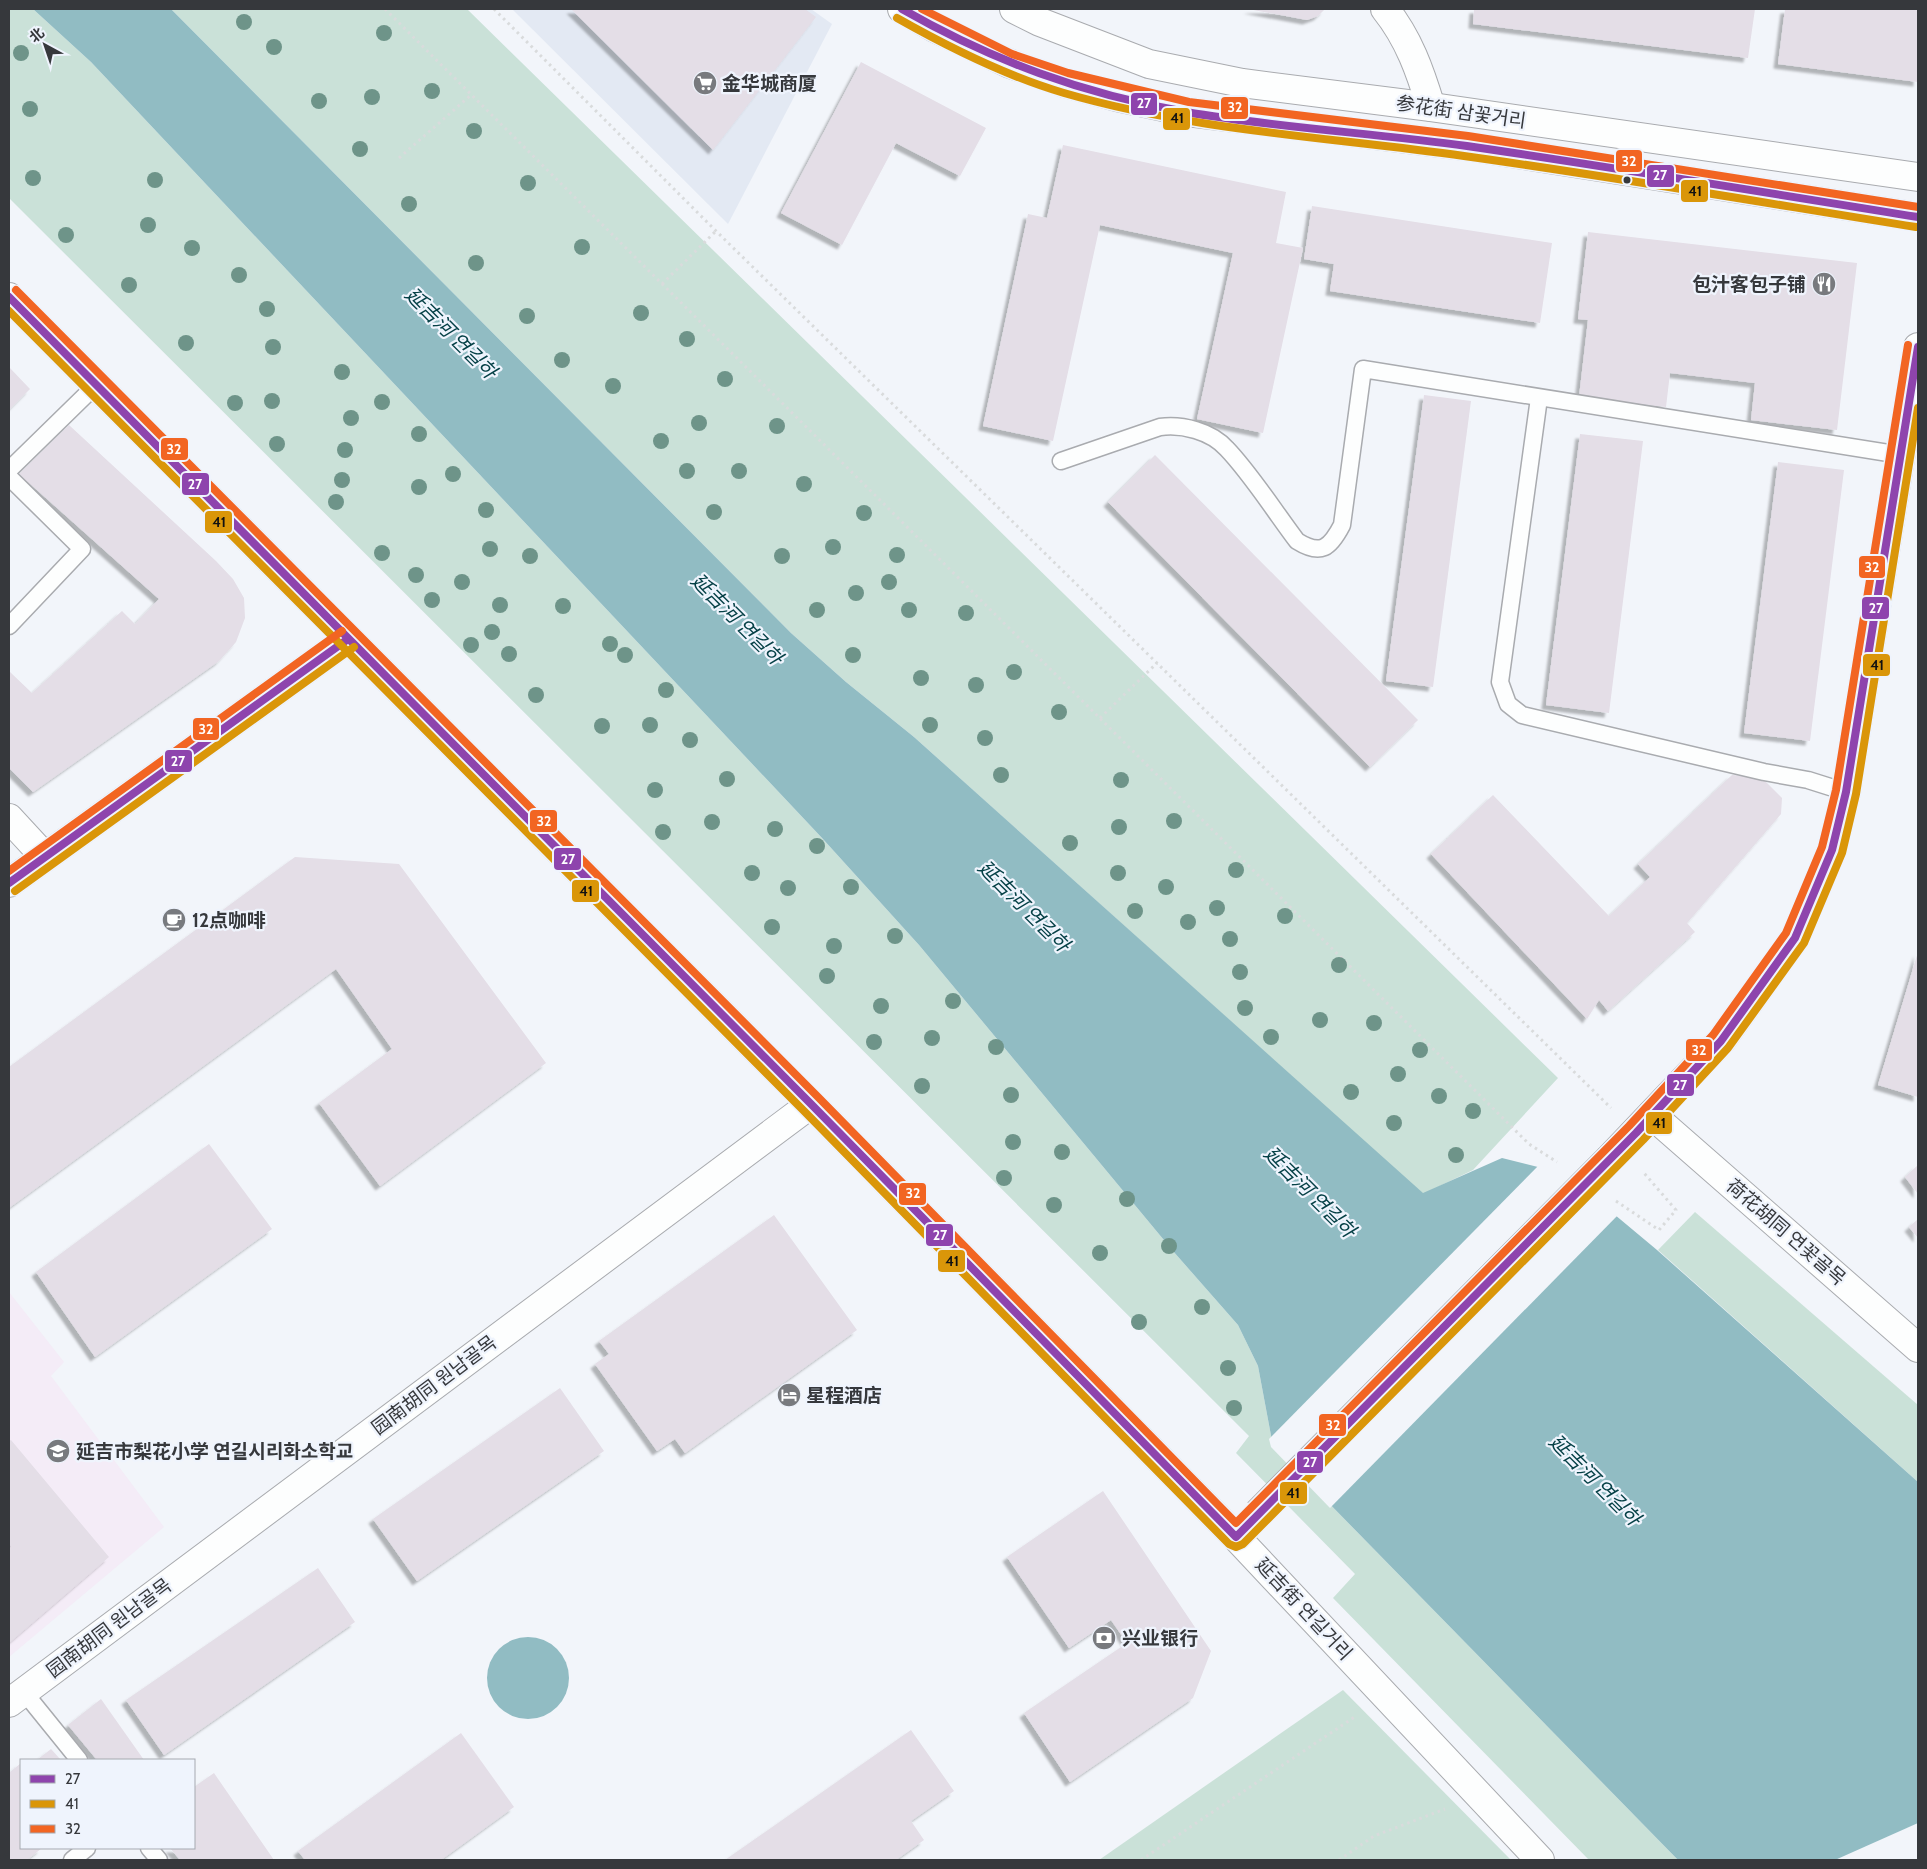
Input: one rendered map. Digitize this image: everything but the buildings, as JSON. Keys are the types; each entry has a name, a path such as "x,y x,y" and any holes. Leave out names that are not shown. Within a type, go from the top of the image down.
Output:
{"street":[{"name":"参花街 삼꽃거리","path":"902,9 935,28 1008,63 1108,95 1187,112 1466,146 1918,217"},
{"name":"参花街 삼꽃거리","path":"1014,9 1040,22 1149,64 1242,83 1431,107 1918,177"},
{"path":"1385,9 1407,39 1421,73 1431,107"},
{"name":"延吉街 연길거리","path":"9,297 811,1104 1236,1537 1539,1860"},
{"path":"1236,1537 1610,1158 1645,1125 1722,1041 1795,938 1832,850 1846,792 1918,347"},
{"path":"9,883 348,639"},
{"path":"9,818 45,857"},
{"name":"园南胡同 원남골목","path":"17,1698 811,1104"},
{"name":"荷花胡同 연꽃골목","path":"1645,1125 1918,1348"}],"lane":[{"path":"1061,461 1160,427 1177,424 1202,433 1226,447 1297,541 1310,549 1322,549 1334,540 1342,525 1363,369 1901,455"},
{"path":"9,470 97,384"},
{"path":"1539,398 1500,682 1508,704 1522,715 1764,772 1808,780 1846,792"},
{"path":"9,477 82,549 9,626"},
{"path":"17,1698 78,1759"},
{"path":"72,1860 86,1849"},
{"path":"150,1849 159,1860"}],"path":[{"path":"385,9 1529,1144 1562,1165"},
{"path":"494,9 1157,663 1645,1125"},
{"path":"399,158 472,95"},
{"path":"662,284 716,230"},
{"path":"1100,718 1157,663"},
{"path":"1611,1198 1659,1230 1676,1210 1644,1173"},
{"path":"1141,1860 1386,1697"},
{"path":"1339,1860 1374,1836 1450,1807"}],"shaded area":[{"path":"512,9 811,9 832,24 728,224"},
{"name":"延吉市梨花小学 연길시리화소학교","path":"9,1292 64,1362 51,1376 164,1527 9,1657"}],"green space":[{"path":"9,9 33,9 91,62 822,838 919,945 1173,1251 1238,1325 1258,1366 1273,1446 1678,1860 1589,1860 1333,1598 1355,1574 1236,1453 1249,1436 9,198"},
{"path":"171,9 467,9 1558,1078 1473,1170 1423,1194 914,737 846,682 791,633"},
{"path":"1695,1212 1918,1405 1918,1482 1658,1250"},
{"path":"1343,1690 1511,1860 1099,1860"}],"water":[{"name":"延吉河 연길하","path":"33,9 171,9 791,633 846,682 914,737 1423,1193 1502,1158 1566,1174 1657,1250 1918,1482 1918,1860 1678,1860 1273,1446 1258,1366 1238,1325 1173,1251 919,945 822,838 91,62"},
{"path":"528,1637 544,1640 557,1649 566,1662 569,1678 566,1694 557,1707 544,1716 528,1719 512,1716 499,1707 490,1694 487,1678 490,1662 499,1649 512,1640"}],"pier":[{"path":"1539,1165 1568,1172 1619,1214 1330,1508 1271,1447 1269,1439"},
{"path":"1918,1823 1918,1860 1835,1860"}],"transit line":[{"name":"27","path":"902,9 936,28 1005,60 1075,85 1148,105 1221,118 1467,146 1918,217"},
{"name":"32","path":"922,9 1012,54 1068,73 1189,102 1468,136 1918,207"},
{"name":"41","path":"897,18 937,40 1000,70 1042,86 1113,106 1213,125 1521,164 1916,227"},
{"name":"32","path":"16,290 818,1097 1236,1523 1629,1126 1713,1035 1786,933 1822,847 1836,790 1908,345"},
{"name":"27","path":"9,297 811,1104 1236,1537 1636,1133 1721,1041 1795,938 1832,850 1846,792 1918,347"},
{"name":"41","path":"9,311 804,1111 1229,1544 1236,1547 1243,1544 1643,1140 1728,1048 1804,943 1842,853 1856,794 1918,408"},
{"name":"32","path":"9,871 342,631"},
{"name":"27","path":"9,883 348,639"},
{"name":"41","path":"15,891 354,647"}],"place":[{"name":"金华城商厦","path":"705,83"},
{"name":"包汁客包子铺","path":"1824,284"},
{"name":"12点咖啡","path":"174,920"},
{"name":"星程酒店","path":"789,1395"},
{"name":"延吉市梨花小学 연길시리화소학교","path":"58,1451"},
{"name":"兴业银行","path":"1104,1638"}]}
